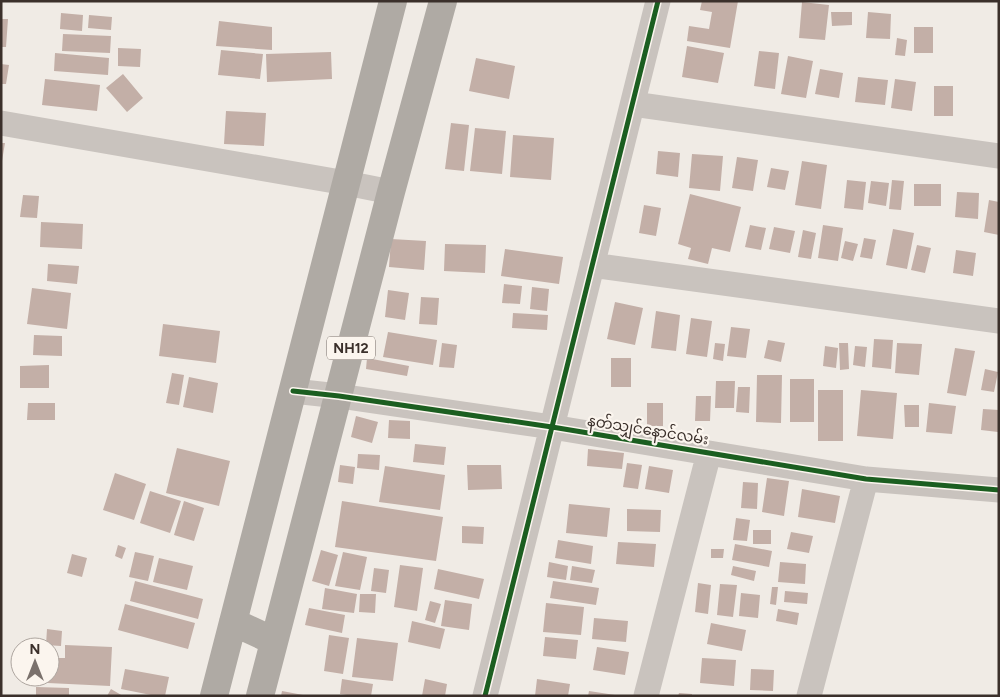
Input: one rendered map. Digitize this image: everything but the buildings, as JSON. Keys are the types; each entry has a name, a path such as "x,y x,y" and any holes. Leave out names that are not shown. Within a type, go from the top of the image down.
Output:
{"highway":[{"name":"NH12","path":"214,696 393,1"},
{"name":"NH12","path":"260,696 391,192 443,1"},
{"path":"233,622 274,641"}],"street":[{"path":"485,696 658,1"},
{"path":"633,104 999,156"},
{"path":"1,123 391,192"},
{"path":"592,264 999,321"},
{"name":"နတ်သျှင်နောင်လမ်း","path":"293,391 552,427 866,479 999,490"},
{"path":"646,696 709,453"},
{"path":"808,696 866,479"}],"cycle path":[{"path":"485,696 658,1"},
{"path":"293,391 552,427 866,479 999,490"}]}
